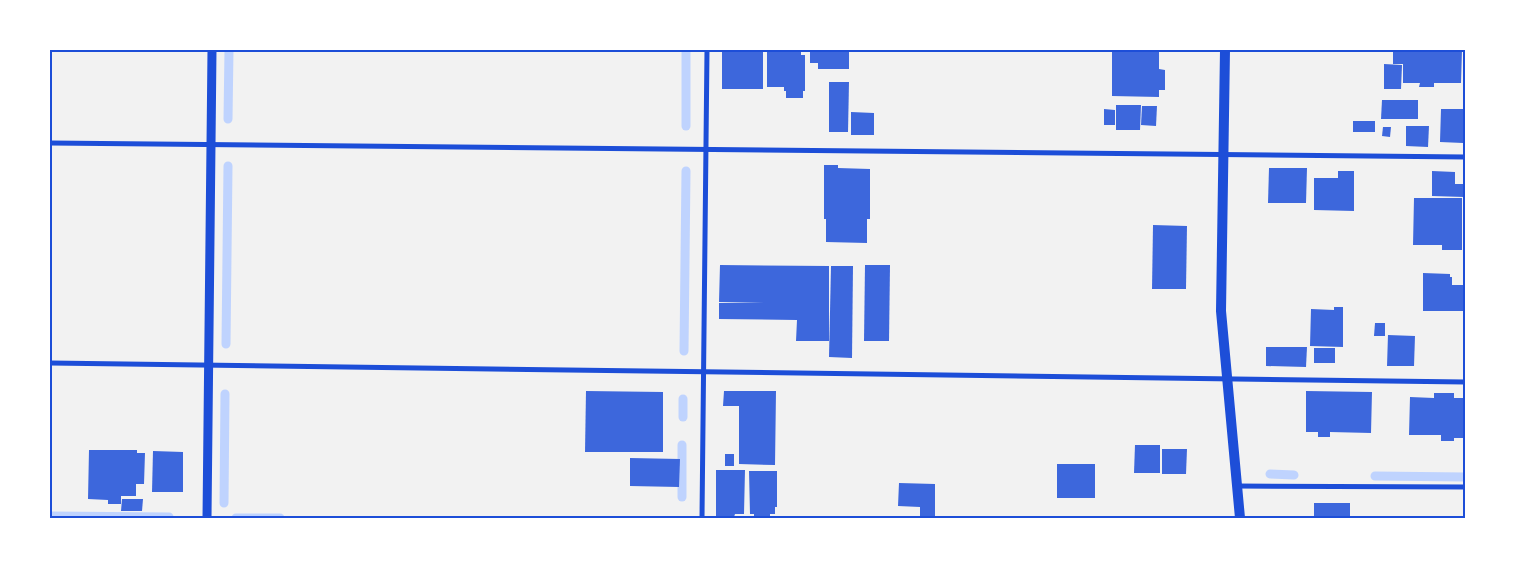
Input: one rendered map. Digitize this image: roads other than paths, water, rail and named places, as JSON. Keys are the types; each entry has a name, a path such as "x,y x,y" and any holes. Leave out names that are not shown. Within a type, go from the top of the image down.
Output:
{"main road":[{"path":"1225,50 1222,311 1240,518"}],"street":[{"path":"207,518 212,50"},
{"path":"702,518 707,50"},
{"path":"50,143 1465,157"},
{"path":"50,363 1465,382"},
{"path":"1237,486 1465,487"}],"waterway":[{"path":"228,119 229,50"},
{"path":"686,50 686,126"},
{"path":"226,344 228,166"},
{"path":"684,351 686,171"},
{"path":"224,503 225,394"},
{"path":"683,399 683,417"},
{"path":"682,445 682,497"},
{"path":"1270,474 1294,475"},
{"path":"1375,476 1465,477"},
{"path":"50,516 169,517"},
{"path":"236,518 280,518"}]}
